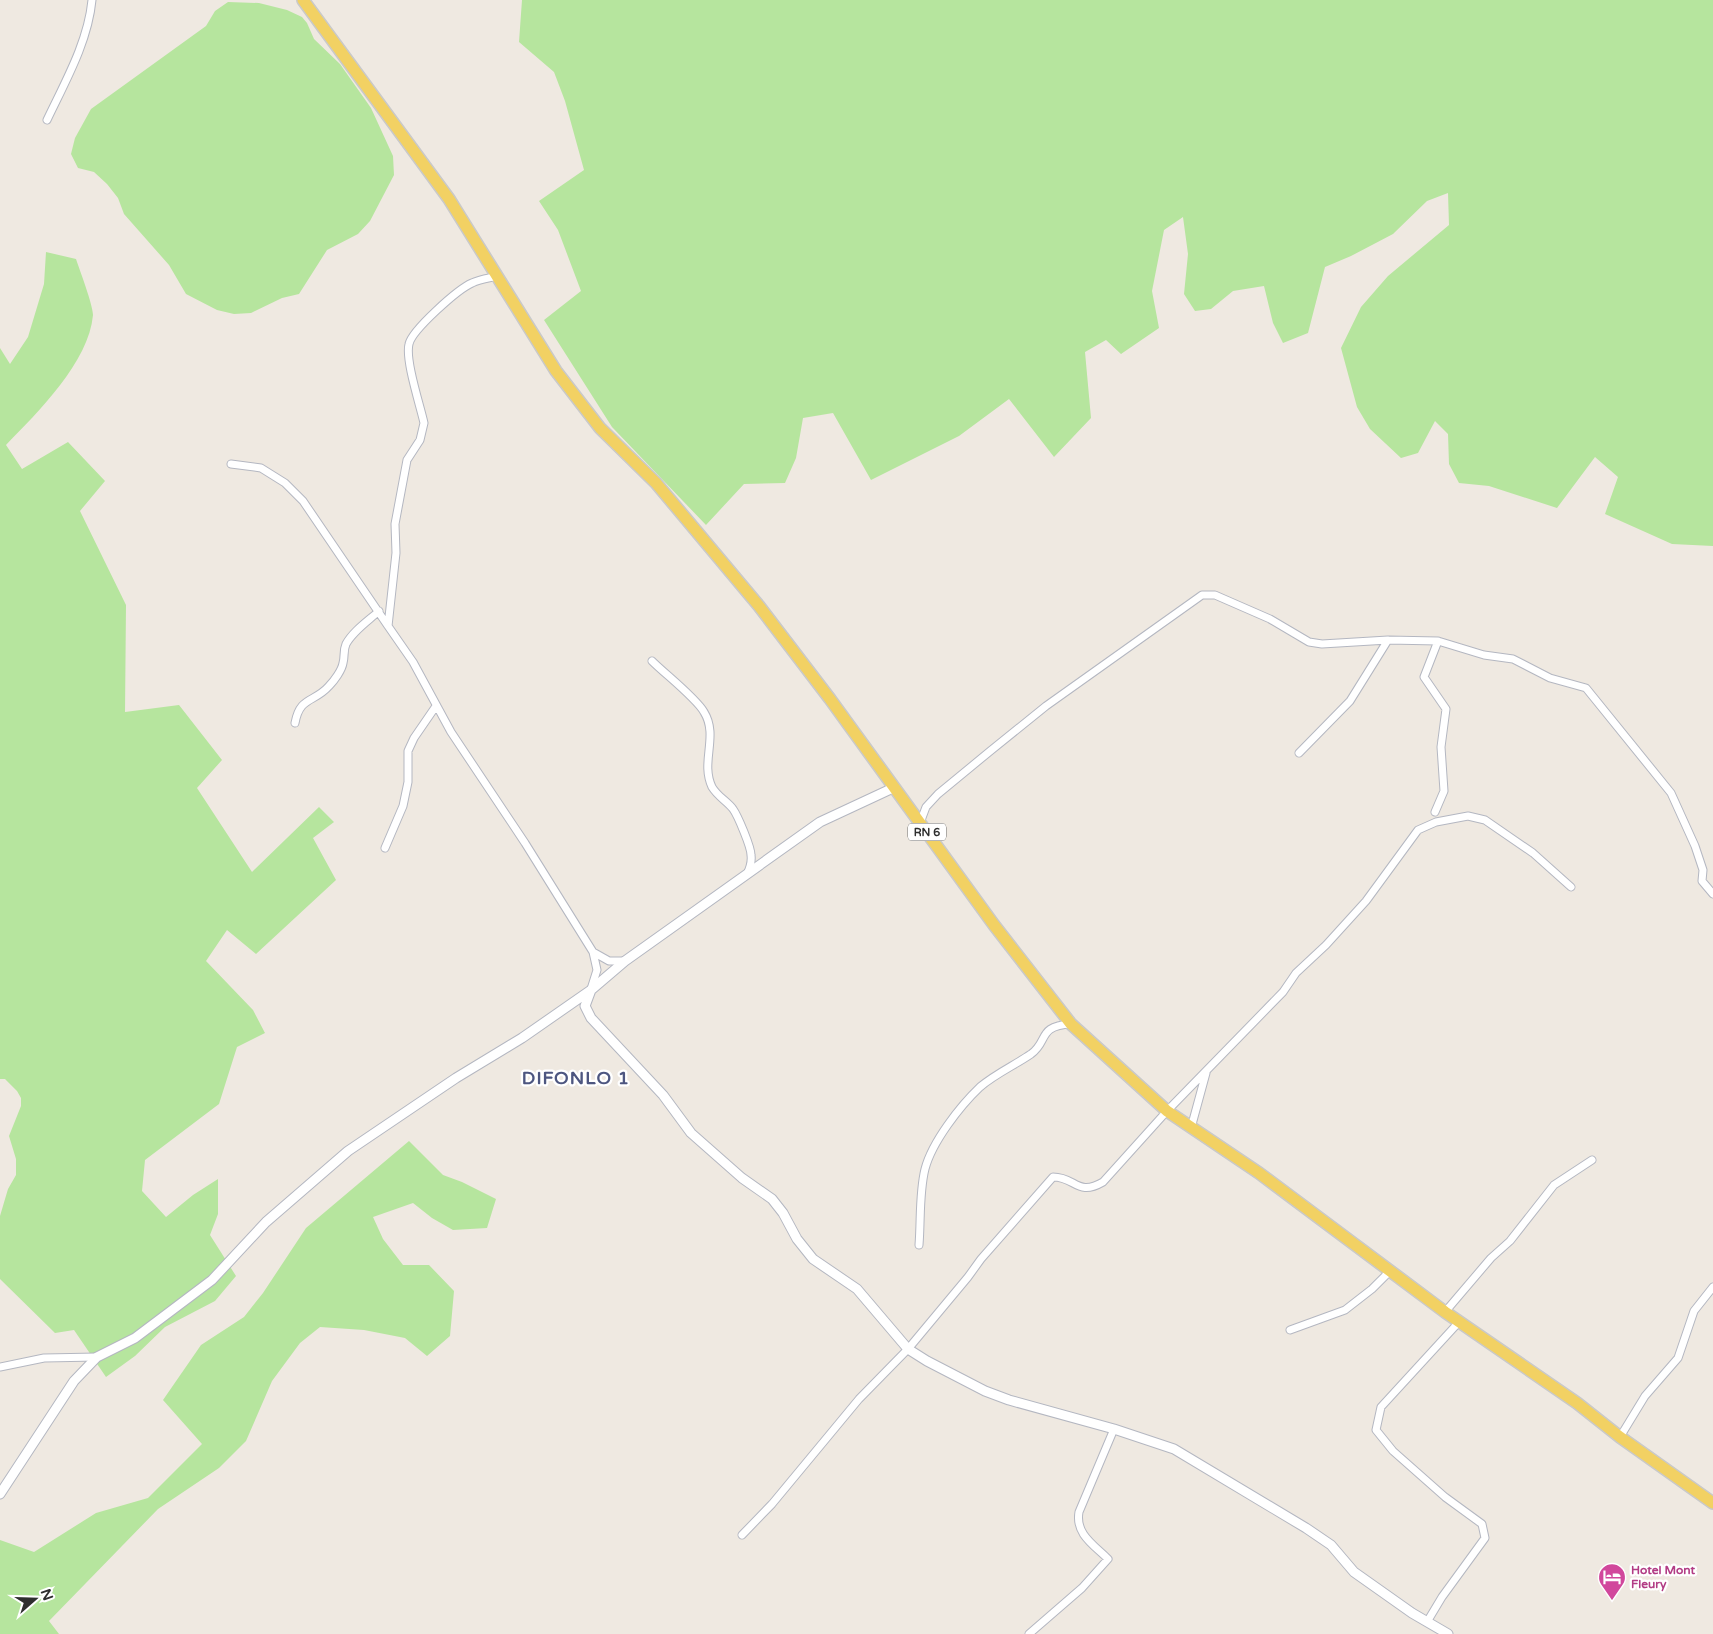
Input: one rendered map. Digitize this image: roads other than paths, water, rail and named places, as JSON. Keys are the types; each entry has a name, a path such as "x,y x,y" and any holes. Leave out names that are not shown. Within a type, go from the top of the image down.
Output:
{"main road":[{"name":"RN 6","path":"303,0 448,199 556,371 572,393 600,428 656,483 759,606 830,699 994,925 1071,1024 1167,1111 1259,1173 1445,1312 1577,1403 1620,1437 1713,1502"}],"street":[{"path":"46,120 64,86 86,31 92,0"},
{"path":"388,626 396,553 395,524 407,460 424,432 424,423 409,358 409,343 420,327 456,294 472,283 498,276"},
{"path":"230,464 261,468 285,483 303,501 413,662 436,706 525,842 593,952 597,970 585,1006 591,1018 663,1095 691,1134 742,1178 772,1199 783,1213 797,1239 813,1259 857,1289 908,1349 928,1362 985,1391 1009,1400 1114,1429 1174,1449 1259,1499 1331,1545 1354,1572 1427,1622 1448,1634"},
{"path":"920,823 926,806 938,794 1054,700 1202,595 1215,595 1277,623 1308,642 1322,644 1388,640 1438,641 1484,655 1513,659 1550,678 1586,688 1671,793 1695,846 1703,870 1702,880 1713,894"},
{"path":"295,723 297,710 303,702 316,696 329,686 338,674 343,663 343,653 347,643 356,630 379,611"},
{"path":"1299,753 1350,701 1388,640"},
{"path":"1435,812 1444,791 1441,747 1446,709 1424,677 1438,641"},
{"path":"652,661 704,712 710,726 711,741 707,767 709,777 719,798 732,808 736,814 751,853 747,874"},
{"path":"384,848 403,806 408,782 408,751 414,738 436,706"},
{"path":"0,1494 74,1381 97,1357 135,1338 212,1280 266,1222 348,1151 456,1078 522,1038 591,990 625,961 820,822 893,788"},
{"path":"742,1535 772,1504 859,1399 908,1349 968,1278 981,1259 1053,1177 1061,1177 1080,1187 1092,1188 1098,1185 1283,992 1296,973 1356,913 1418,830 1451,818 1468,816 1485,820 1533,854 1572,888"},
{"path":"593,952 609,961 625,961"},
{"path":"919,1245 925,1170 931,1152 943,1133 980,1087 1033,1052 1043,1035 1053,1027 1071,1024"},
{"path":"1191,1128 1207,1070"},
{"path":"1445,1312 1491,1258 1510,1241 1554,1186 1592,1160"},
{"path":"1290,1330 1345,1310 1372,1289 1390,1271"},
{"path":"1620,1437 1645,1396 1678,1358 1694,1311 1713,1287"},
{"path":"1427,1622 1442,1597 1485,1538 1486,1532 1482,1524 1445,1497 1393,1451 1376,1430 1381,1407 1459,1322"},
{"path":"0,1367 44,1358 97,1357"},
{"path":"1029,1634 1082,1588 1108,1559 1080,1532 1078,1521 1079,1512 1114,1429"}],"place":[{"name":"Hotel Mont Fleury","path":"1612,1601"}],"district":[{"name":"DIFONLO 1","path":"576,1078"}]}
